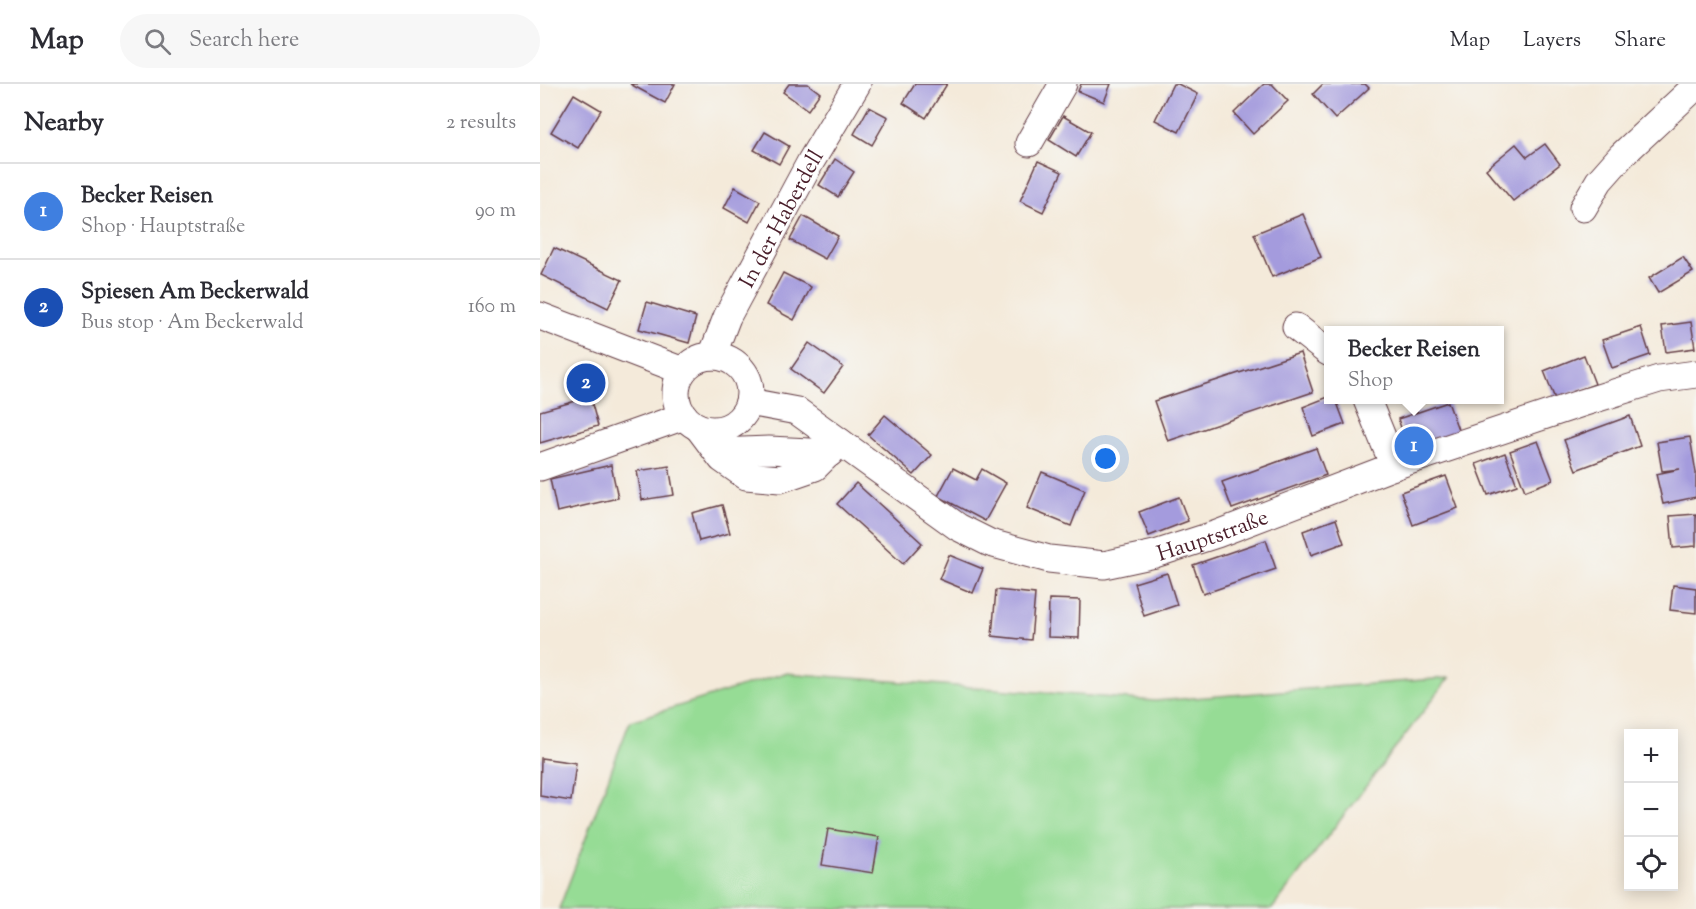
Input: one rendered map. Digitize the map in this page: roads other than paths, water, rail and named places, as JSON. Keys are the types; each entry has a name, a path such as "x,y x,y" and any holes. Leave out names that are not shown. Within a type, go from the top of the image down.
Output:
{"street":[{"name":"In der Haberdell","path":"712,356 727,317 811,161 857,84"},
{"path":"1029,143 1063,84"},
{"path":"1583,208 1599,181 1622,155 1696,86"},
{"path":"540,316 683,371"},
{"path":"1296,327 1324,348"},
{"path":"540,468 691,422 708,430 719,430 729,426 745,412 749,402 748,380 734,362 723,357 712,356 701,357 683,371 676,394 678,406 691,422 717,452 722,459 746,476 780,479 815,467 835,447"},
{"name":"Hauptstraße","path":"749,402 797,411 835,447 958,526 990,543 1048,559 1104,565 1155,555 1217,534 1394,466 1659,379 1696,378"},
{"path":"1369,404 1394,466"}],"place":[{"name":"Spiesen Am Beckerwald","path":"586,383"},
{"name":"Becker Reisen","path":"1414,446"}]}
